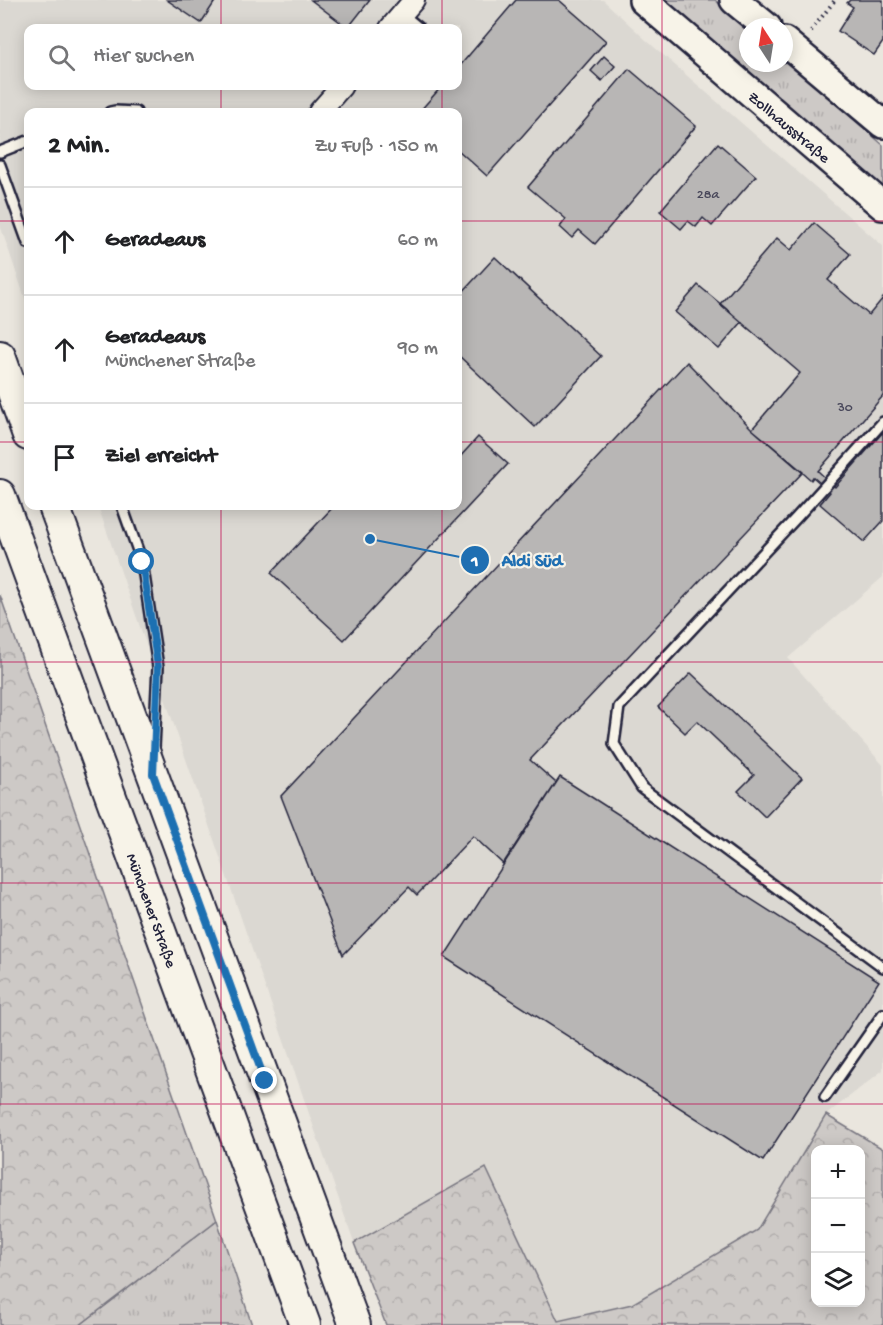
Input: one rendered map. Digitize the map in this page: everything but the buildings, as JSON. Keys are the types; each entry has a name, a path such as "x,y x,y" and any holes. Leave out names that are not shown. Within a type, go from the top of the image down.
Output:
{"main road":[{"name":"Zollhausstraße","path":"643,0 883,206"},
{"path":"734,0 756,18"},
{"path":"793,49 883,124"},
{"path":"0,356 24,424"},
{"name":"Münchener Straße","path":"0,495 305,1325"},
{"path":"55,510 355,1325"}],"street":[{"path":"323,108 338,90"}],"lane":[{"path":"402,14 414,24"},
{"path":"0,152 24,143"},
{"path":"0,165 24,232"},
{"path":"883,422 619,707 614,744 642,788 883,967"},
{"path":"123,510 142,562 158,667 153,774"},
{"path":"13,560 33,587"},
{"path":"825,1097 883,1014"}],"path":[{"path":"793,42 835,0"}],"shaded area":[{"path":"0,0 603,0 883,246 883,577 788,658 883,765 883,1070 826,1115 757,1230 631,1304 558,1321 486,1168 354,1243 99,510 462,510 462,108 24,108 24,295 0,225"}],"green space":[{"path":"654,0 715,0 739,20 739,72 793,72 793,67 883,145 883,198"},
{"path":"0,595 217,1220 80,1325 0,1325"},
{"path":"826,1115 883,1149 883,1325 386,1325 354,1243 486,1168 558,1321 632,1304 757,1230"},
{"path":"217,1220 252,1325 80,1325"}],"place":[{"name":"Aldi Süd","path":"370,539"}],"route":[{"path":"142,562 158,667 153,774 265,1081"}]}
